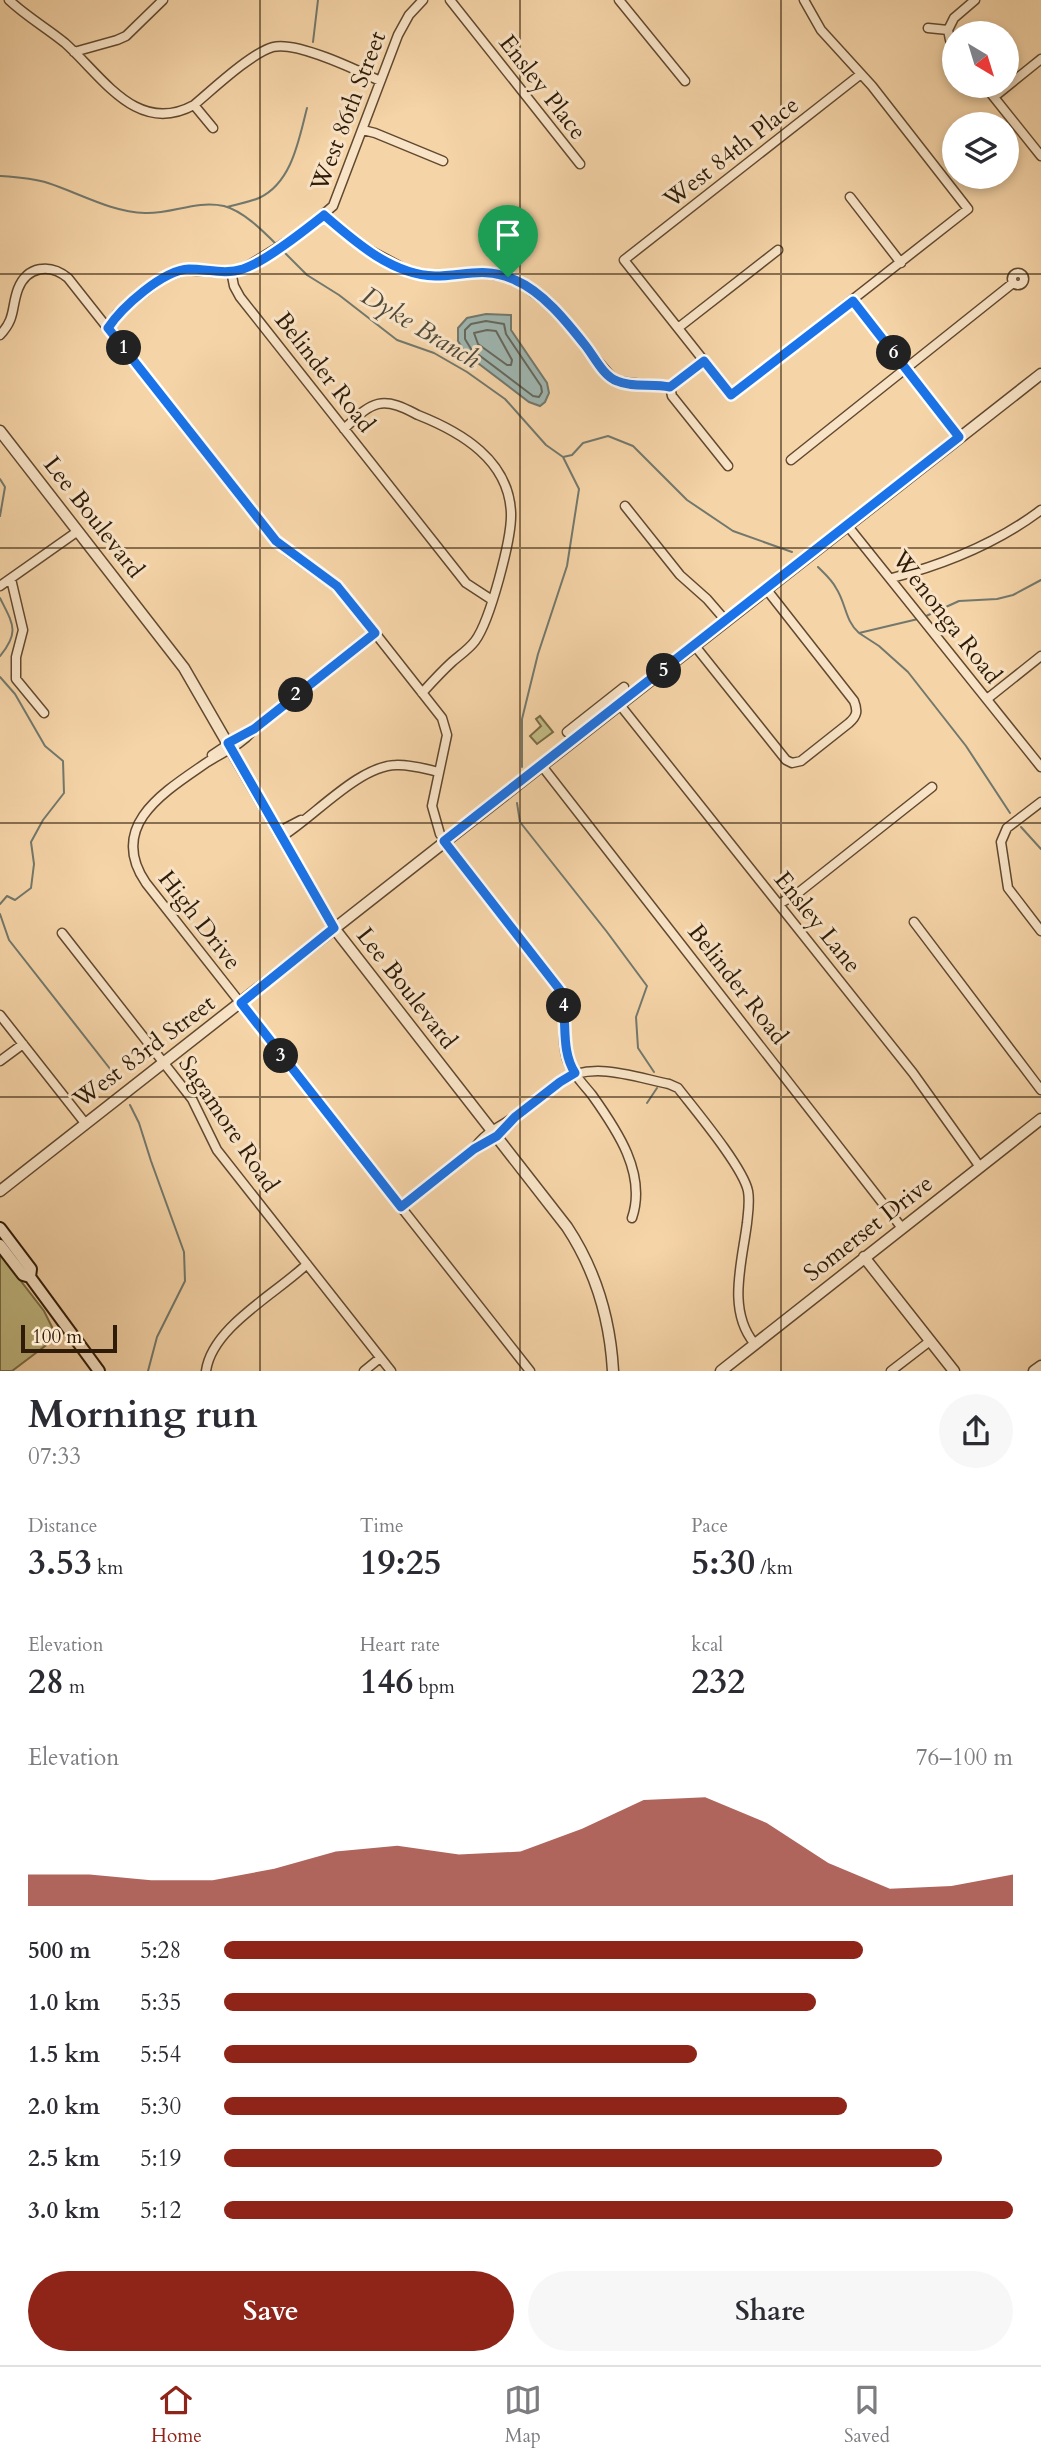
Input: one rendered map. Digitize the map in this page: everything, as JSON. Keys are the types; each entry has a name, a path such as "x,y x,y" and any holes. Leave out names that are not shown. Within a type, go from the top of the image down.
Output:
{"main road":[{"path":"0,1228 31,1269 30,1277"},
{"path":"0,1245 23,1275 30,1277 93,1369"}],"street":[{"path":"9,0 29,19 74,52 133,107 147,113 163,115 182,112 260,52 279,46 296,47 380,81"},
{"path":"74,52 126,36 163,0"},
{"name":"West 86th Street","path":"231,271 243,269 293,239 333,206 402,26 423,0"},
{"name":"Ensley Place","path":"450,0 580,164"},
{"path":"619,0 684,81"},
{"path":"778,250 678,328 731,395 968,209 861,74 821,30 804,0"},
{"path":"952,21 975,0"},
{"path":"928,28 942,29"},
{"path":"1019,77 1041,59"},
{"name":"West 84th Place","path":"678,328 624,260 861,74"},
{"path":"995,98 1041,156"},
{"path":"194,105 213,128"},
{"path":"363,130 443,162"},
{"path":"850,197 901,263"},
{"path":"324,215 358,244 407,270 435,276 477,272 513,279 550,305 615,381 670,387 704,361"},
{"path":"0,335 11,320 16,294 23,279 29,273 45,268 60,271 276,541 337,586 442,718 446,728 445,748 432,806 437,825 444,841 560,990 565,1008 568,1061 606,1116 633,1168 638,1198 632,1218"},
{"path":"108,328 117,314 173,273 193,269 231,271"},
{"name":"Belinder Road","path":"231,271 240,298 466,583 492,600"},
{"path":"791,460 1013,283"},
{"path":"853,301 959,437"},
{"name":"West 83rd Street","path":"0,1191 1041,374"},
{"path":"670,387 672,396 728,466"},
{"path":"344,429 373,406 387,403 450,428 488,458 504,482 511,513 509,535 485,622 474,643 422,693"},
{"name":"Lee Boulevard","path":"0,431 184,668 334,928 556,1211 579,1246 603,1302 613,1371"},
{"path":"625,506 680,575 707,599 726,621"},
{"path":"892,578 936,566 976,549 1041,510"},
{"name":"Wenonga Road","path":"847,525 1041,767"},
{"path":"0,586 78,531"},
{"path":"11,579 23,631 16,657 16,679 44,713"},
{"path":"695,646 786,760 792,763 801,761 856,717 858,709 855,701 767,590"},
{"path":"229,746 375,633"},
{"path":"987,699 1041,656"},
{"path":"567,732 624,687"},
{"name":"Ensley Lane","path":"620,705 913,1073 979,1167"},
{"name":"High Drive","path":"229,746 145,811 136,827 133,840 133,853 139,873 530,1371"},
{"path":"279,834 381,767 404,765 439,772"},
{"name":"Belinder Road","path":"542,765 902,1228"},
{"path":"779,904 932,787"},
{"path":"1041,802 1012,823 1003,834 1001,842 1008,888 1041,932"},
{"path":"914,922 1041,1090"},
{"name":"Sagamore Road","path":"62,933 198,1108 217,1150 391,1371"},
{"path":"0,1015 85,1123"},
{"path":"0,1061 23,1044"},
{"path":"401,1207 575,1073 595,1070 669,1084 678,1088 737,1168 747,1187 749,1201 738,1307 743,1329 754,1343"},
{"name":"Somerset Drive","path":"721,1371 1041,1119"},
{"path":"864,1257 954,1371"},
{"path":"206,1369 212,1350 226,1331 307,1264"},
{"path":"891,1371 930,1341"},
{"path":"364,1371 380,1358"},
{"path":"1034,1371 1041,1366"}],"shaded area":[{"path":"540,716 553,732 537,744 530,736 541,726 536,719"},
{"path":"0,1254 44,1311 57,1337 12,1371 0,1371"}],"water":[{"path":"486,314 511,315 511,330 547,383 549,393 540,406 529,402 466,354 458,341 458,328 467,318"}],"waterway":[{"path":"313,42 318,0"},
{"path":"227,207 259,198 279,182 292,159 307,108"},
{"name":"Dyke Branch","path":"0,176 42,181 108,206 132,212 155,213 203,205 224,206 245,217 276,244"},
{"name":"Dyke Branch","path":"282,250 307,275 339,295 397,340 434,353 505,399 546,445 563,457 572,455 583,443 608,436 633,446 687,500 733,531 792,552"},
{"path":"522,767 522,719 538,654 567,566 579,489 563,457"},
{"path":"0,479 5,487 0,516"},
{"path":"818,567 834,585 851,623 859,633 918,619"},
{"path":"924,617 959,601 997,599 1013,595 1041,580"},
{"path":"0,598 12,628 10,640 0,656"},
{"path":"859,633 879,646 908,672 966,746 1010,813"},
{"path":"0,677 15,694 45,746 63,761 64,793 43,820 31,842 34,864 31,888 15,900 7,896 0,904"},
{"path":"517,803 520,822 647,986 636,1017 638,1048 654,1072"},
{"path":"1021,827 1041,849"},
{"path":"0,914 9,940 118,1079"},
{"path":"647,1103 657,1088"},
{"path":"130,1105 139,1123 184,1252 185,1281 157,1337 148,1371"}],"route":[{"path":"324,215 358,244 407,270 435,276 467,271 508,277 550,305 615,381 670,387 704,361 731,395 853,301 959,437 444,841 560,990 565,1008 566,1053 575,1073 515,1117 497,1136 474,1149 401,1207 241,1003 334,928 228,743 254,729 375,633 337,586 276,541 108,328 117,314 163,278 184,270 215,272 243,269 304,231 324,215"}]}
